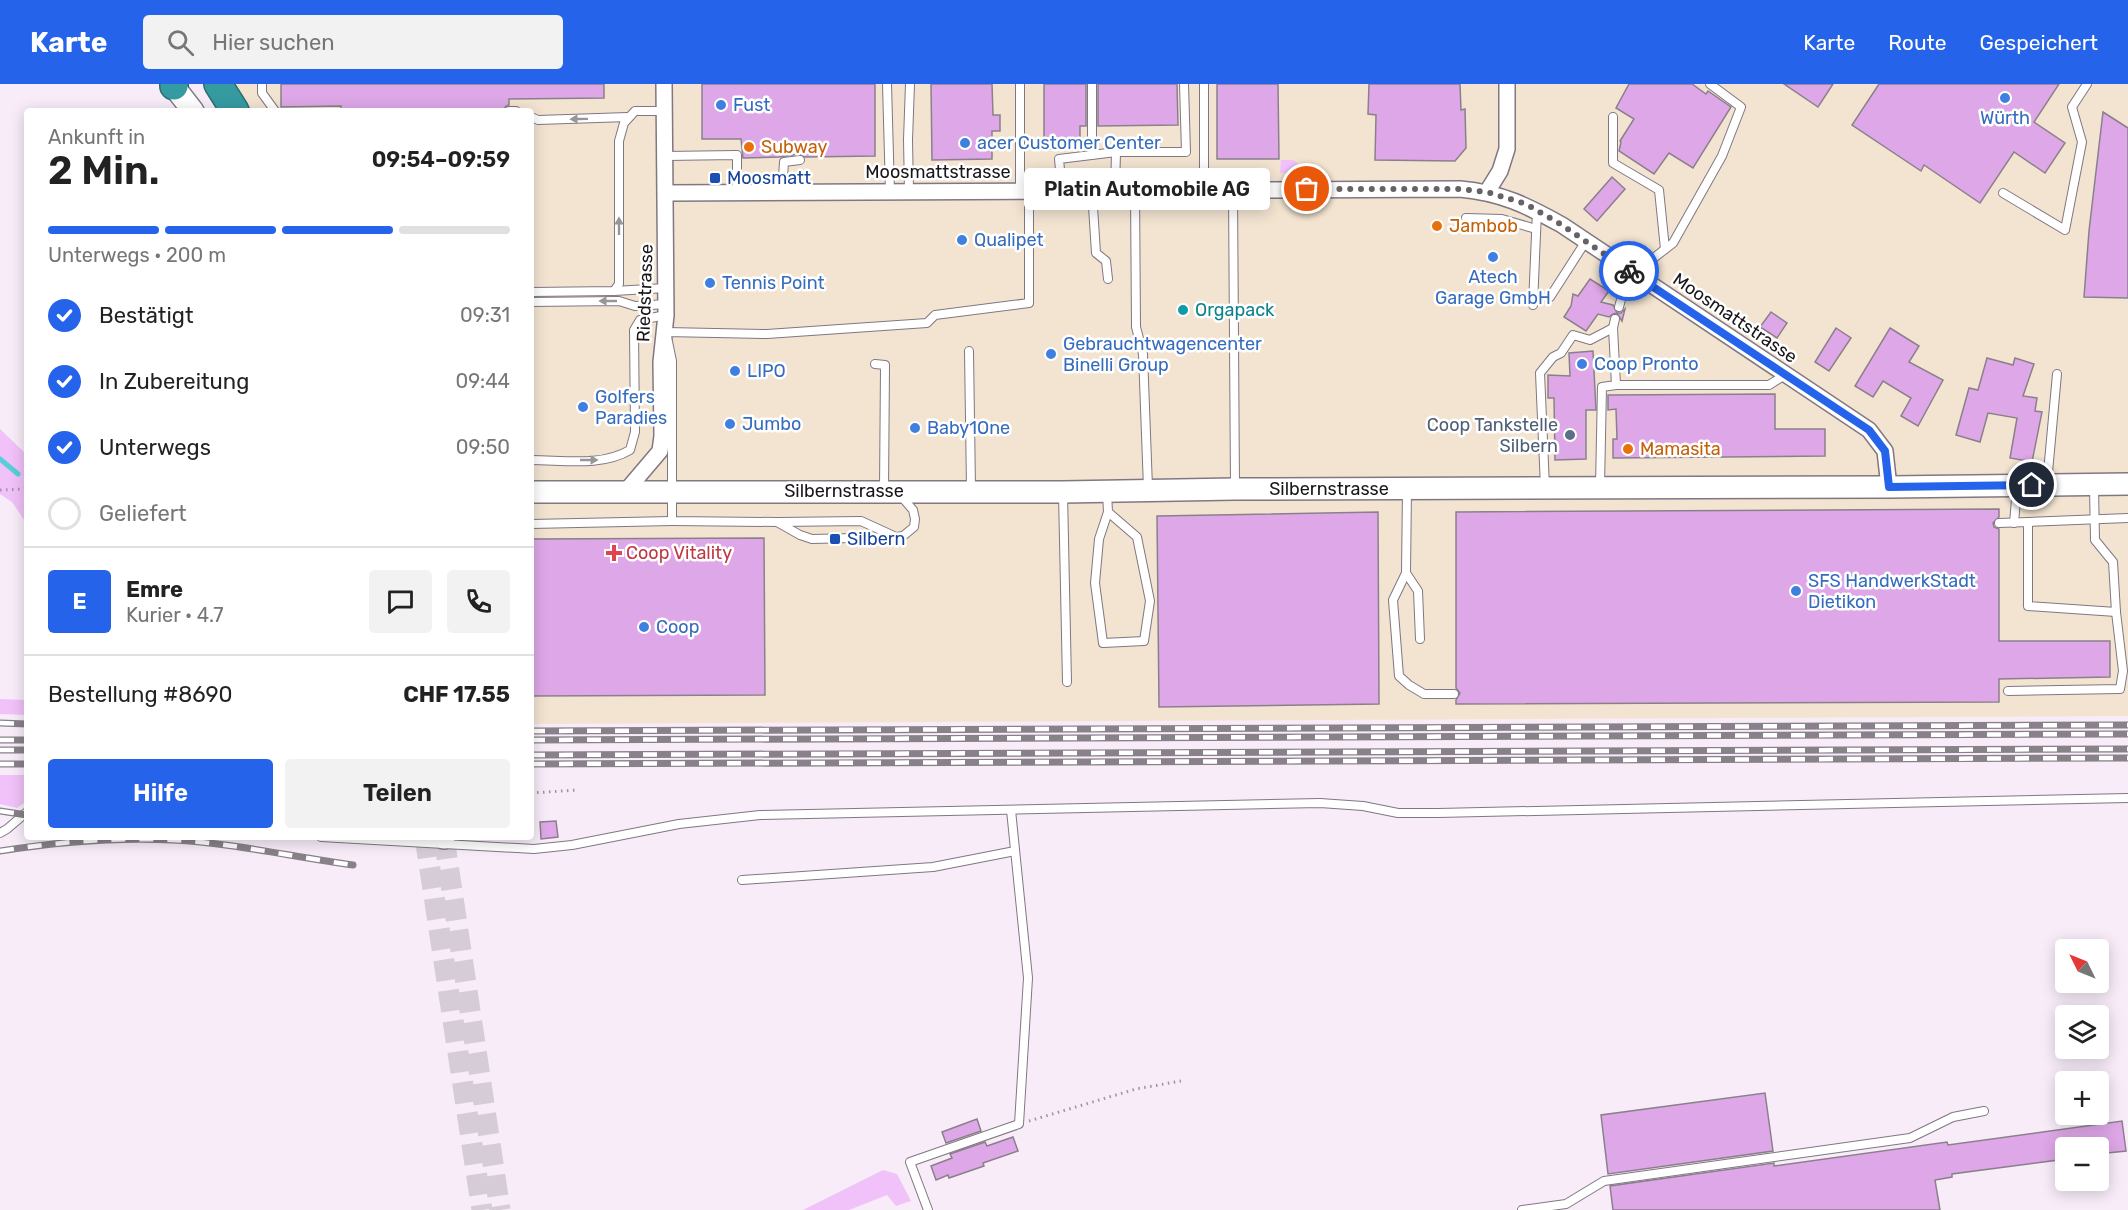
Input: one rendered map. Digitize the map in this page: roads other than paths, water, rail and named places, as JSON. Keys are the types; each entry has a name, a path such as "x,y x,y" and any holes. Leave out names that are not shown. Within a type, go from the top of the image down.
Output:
{"highway":[{"path":"218,84 233,108"}],"street":[{"path":"205,84 221,108"},
{"name":"Riedstrasse","path":"626,491 660,451 662,436 661,362 666,332 664,84"},
{"path":"1487,192 1500,171 1506,149 1507,84"},
{"path":"173,85 191,108"},
{"name":"Moosmattstrasse","path":"666,193 1460,189 1487,192 1526,204 1586,241 1869,430 1885,451 1889,487"},
{"name":"Silbernstrasse","path":"534,492 673,490 1064,492 1108,502 1148,490 1889,487 2128,483"}],"lane":[{"path":"262,84 262,93 273,108"},
{"path":"887,84 890,192"},
{"path":"909,192 910,84"},
{"path":"672,521 672,361 666,332 767,334 927,323 935,315 1029,303 1020,84"},
{"path":"1092,84 1092,154"},
{"path":"1062,191 1059,159 1116,152 1186,152 1184,84"},
{"path":"1204,84 1204,190"},
{"path":"1619,307 1622,296 1634,274 1673,243 1722,156 1741,107 1710,84"},
{"path":"2003,193 2065,230 2082,142 2072,107 2087,84"},
{"path":"614,291 619,284 619,141 626,120 635,111 664,111"},
{"path":"1613,117 1613,163 1659,190 1665,249"},
{"path":"534,118 626,120"},
{"path":"626,120 627,141"},
{"path":"1115,190 1116,152"},
{"path":"665,156 737,155 737,192"},
{"path":"782,192 784,162 800,160"},
{"path":"1135,190 1136,327 1143,354 1148,490"},
{"path":"1233,190 1235,489"},
{"path":"1092,191 1096,253 1106,261 1108,279"},
{"path":"1533,305 1537,211"},
{"path":"1466,218 1502,219 1536,229"},
{"path":"1550,297 1586,241"},
{"path":"534,292 666,288"},
{"path":"534,302 619,301 635,306 666,309"},
{"path":"534,460 603,460 618,457 630,450 635,432 634,330 640,320 666,309"},
{"path":"1615,319 1613,328 1616,385"},
{"path":"1545,488 1540,373 1553,357 1561,353 1574,335 1590,340 1613,328"},
{"path":"969,351 971,491"},
{"path":"777,522 812,539 897,537 911,530 915,519 913,510 890,491 885,365 875,364"},
{"path":"2047,484 2057,374"},
{"path":"1600,488 1602,387 1616,385 1769,385 1785,375"},
{"path":"2008,691 2120,689 2122,671 2113,562 2095,540 2094,484"},
{"path":"2014,522 2018,485"},
{"path":"1407,488 1406,573 1393,600 1399,676 1409,686 1424,694 1454,694"},
{"path":"1064,492 1067,682"},
{"path":"1108,502 1137,537 1150,601 1144,641 1103,643 1095,583 1099,539 1108,502"},
{"path":"1999,523 2128,518"},
{"path":"534,524 861,521 897,537"},
{"path":"2028,522 2028,606 2116,612"},
{"path":"1406,573 1418,591 1420,639"},
{"path":"374,840 534,849 572,845 679,824 760,815 1320,803 1363,806 1398,813 1438,813 2128,798"},
{"path":"928,1210 910,1162 1019,1124 1028,978 1011,810"},
{"path":"0,833 7,830 24,815"},
{"path":"742,880 933,867 1015,851"},
{"path":"1521,1210 1566,1204 1604,1181 1910,1138 1953,1116 1984,1111"}],"waterway":[{"path":"0,459 18,474"}],"tunnel":[{"path":"425,840 482,1210"},
{"path":"444,840 500,1210"}],"railway":[{"path":"0,723 24,724"},
{"path":"534,731 2128,725"},
{"path":"534,740 2128,734"},
{"path":"0,740 24,740"},
{"path":"534,755 2128,749"},
{"path":"0,750 24,750"},
{"path":"534,764 2128,758"},
{"path":"0,764 24,764"},
{"path":"0,811 24,815"},
{"path":"0,851 108,840"},
{"path":"173,840 240,847 353,865"}],"place":[{"name":"Würth","path":"2005,98"},
{"name":"Fust","path":"721,105"},
{"name":"acer Customer Center","path":"965,143"},
{"name":"Subway","path":"749,147"},
{"name":"Moosmatt","path":"715,178"},
{"name":"Platin Automobile AG","path":"1307,189"},
{"name":"Jambob","path":"1437,226"},
{"name":"Qualipet","path":"962,240"},
{"name":"Atech Garage GmbH","path":"1493,257"},
{"name":"Tennis Point","path":"710,283"},
{"name":"Orgapack","path":"1183,310"},
{"name":"Gebrauchtwagencenter Binelli Group","path":"1051,354"},
{"name":"Coop Pronto","path":"1582,364"},
{"name":"LIPO","path":"735,371"},
{"name":"Golfers Paradies","path":"583,407"},
{"name":"Jumbo","path":"730,424"},
{"name":"Baby1One","path":"915,428"},
{"name":"Coop Tankstelle Silbern","path":"1570,435"},
{"name":"Mamasita","path":"1628,449"},
{"name":"Silbern","path":"835,539"},
{"name":"Coop Vitality","path":"614,553"},
{"name":"SFS HandwerkStadt Dietikon","path":"1796,591"},
{"name":"Coop","path":"644,627"}]}
